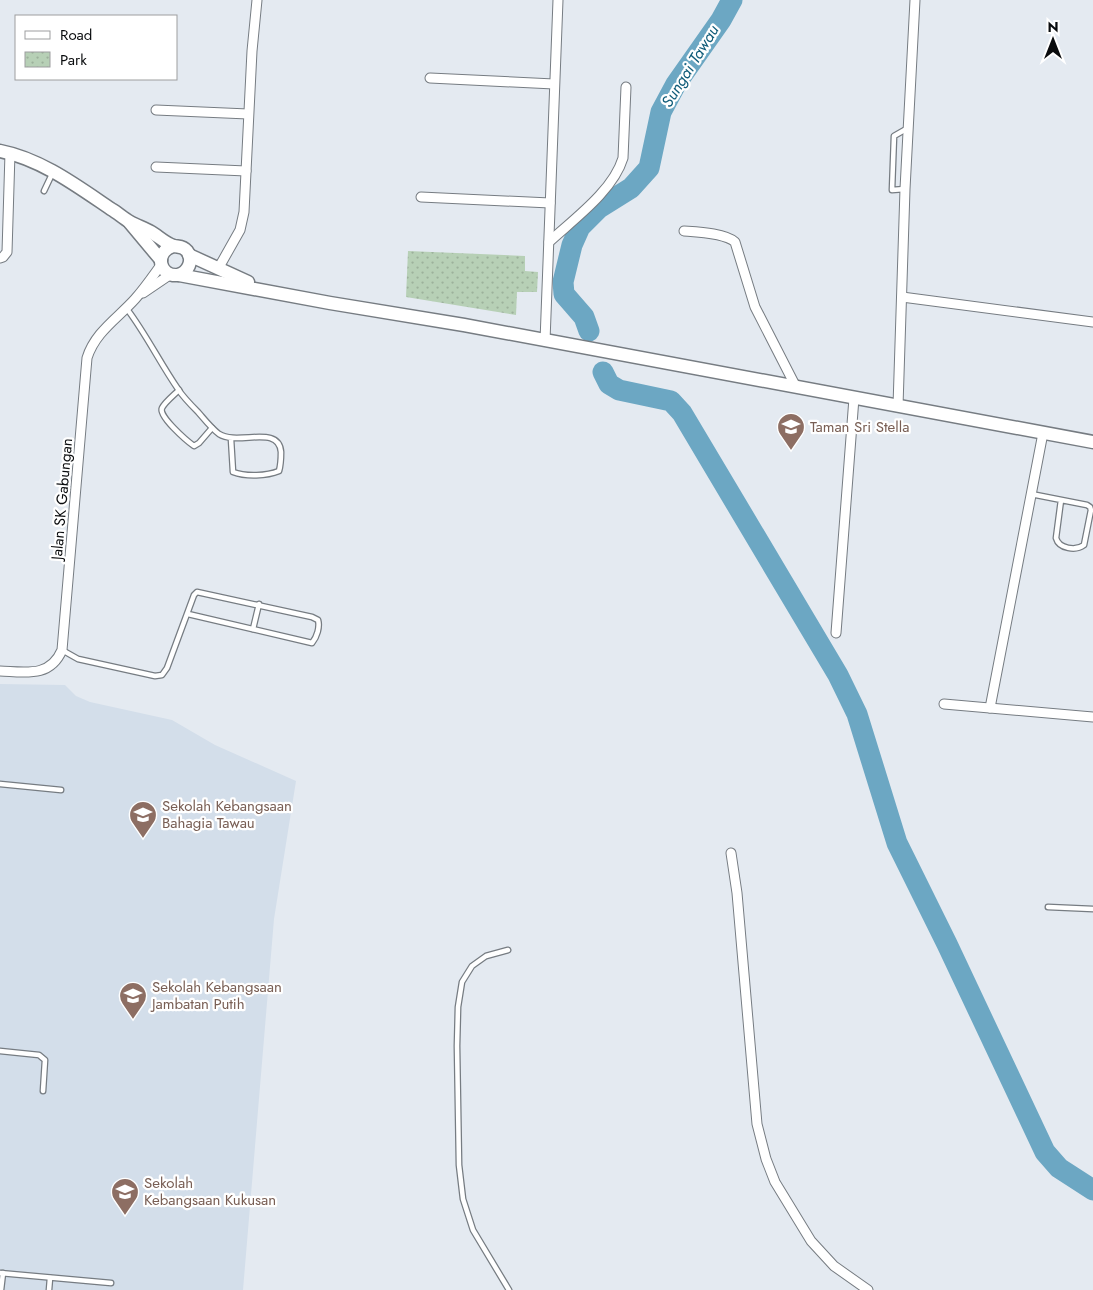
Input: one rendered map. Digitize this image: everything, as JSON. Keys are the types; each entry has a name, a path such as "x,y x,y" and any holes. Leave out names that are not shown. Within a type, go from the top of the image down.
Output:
{"street":[{"path":"218,268 240,230 244,212 248,114 257,0"},
{"path":"546,341 558,0"},
{"path":"898,406 905,189 915,0"},
{"path":"430,78 554,84"},
{"path":"548,242 599,195 620,168 623,158 626,87"},
{"path":"156,110 248,114"},
{"path":"0,258 4,258 7,252 5,152 34,162 53,172 81,188 128,221 173,246 183,248 189,255 271,293"},
{"path":"156,167 246,171"},
{"path":"421,197 550,202"},
{"path":"128,221 161,262 165,271 175,275 1093,442"},
{"path":"684,231 723,236 730,238 734,242 755,307 796,387"},
{"path":"161,262 165,250 173,246"},
{"path":"175,275 184,272 189,267 189,255"},
{"name":"Jalan SK Gabungan","path":"137,298 161,262"},
{"name":"Jalan SK Gabungan","path":"61,652 87,358 91,345 98,336 126,308 137,298 175,275"},
{"path":"902,297 1093,322"},
{"path":"836,632 854,398"},
{"path":"990,708 1043,433"},
{"path":"0,671 36,672 46,669 61,652"},
{"path":"944,704 1093,718"},
{"path":"731,853 737,893 757,1124 766,1159 774,1182 811,1241 834,1266 868,1290"}],"lane":[{"path":"905,189 892,190 894,136 908,128"},
{"path":"44,191 53,172"},
{"path":"126,308 140,326 179,390 212,428 221,435 231,439 272,437 278,441 282,464 279,471 241,475 234,472 231,439"},
{"path":"179,390 162,408 164,418 194,446 212,428"},
{"path":"1031,494 1061,500 1090,507 1084,545 1081,548 1061,546 1057,542 1061,500"},
{"path":"61,652 78,659 155,676 162,674 167,668 194,595 197,592 312,617 318,620 319,624 316,639 312,643 188,614"},
{"path":"253,630 259,604"},
{"path":"0,784 61,790"},
{"path":"1048,908 1093,909"},
{"path":"508,950 486,956 472,966 462,982 458,1007 457,1046 459,1165 463,1199 473,1230 509,1290"},
{"path":"0,1050 43,1057 45,1060 43,1091"},
{"path":"1,1290 1,1273 110,1283"},
{"path":"49,1290 50,1278"}],"shaded area":[{"path":"0,684 65,685 76,696 90,702 172,720 215,745 296,781 274,919 243,1290 0,1290"}],"green space":[{"path":"408,251 525,256 525,271 538,272 537,292 517,292 516,315 406,297"}],"waterway":[{"name":"Sungai Tawau","path":"589,331 584,317 564,294 563,282 572,245 580,227 599,208 631,188 649,168 661,112 676,84 721,20 732,0"},
{"path":"603,372 609,384 619,390 671,401 682,413 838,675 857,714 897,843 1045,1152 1059,1168 1093,1190"}],"place":[{"name":"Taman Sri Stella","path":"791,451"},
{"name":"Sekolah Kebangsaan Bahagia Tawau","path":"143,839"},
{"name":"Sekolah Kebangsaan Jambatan Putih","path":"133,1020"},
{"name":"Sekolah Kebangsaan Kukusan","path":"125,1216"}]}
